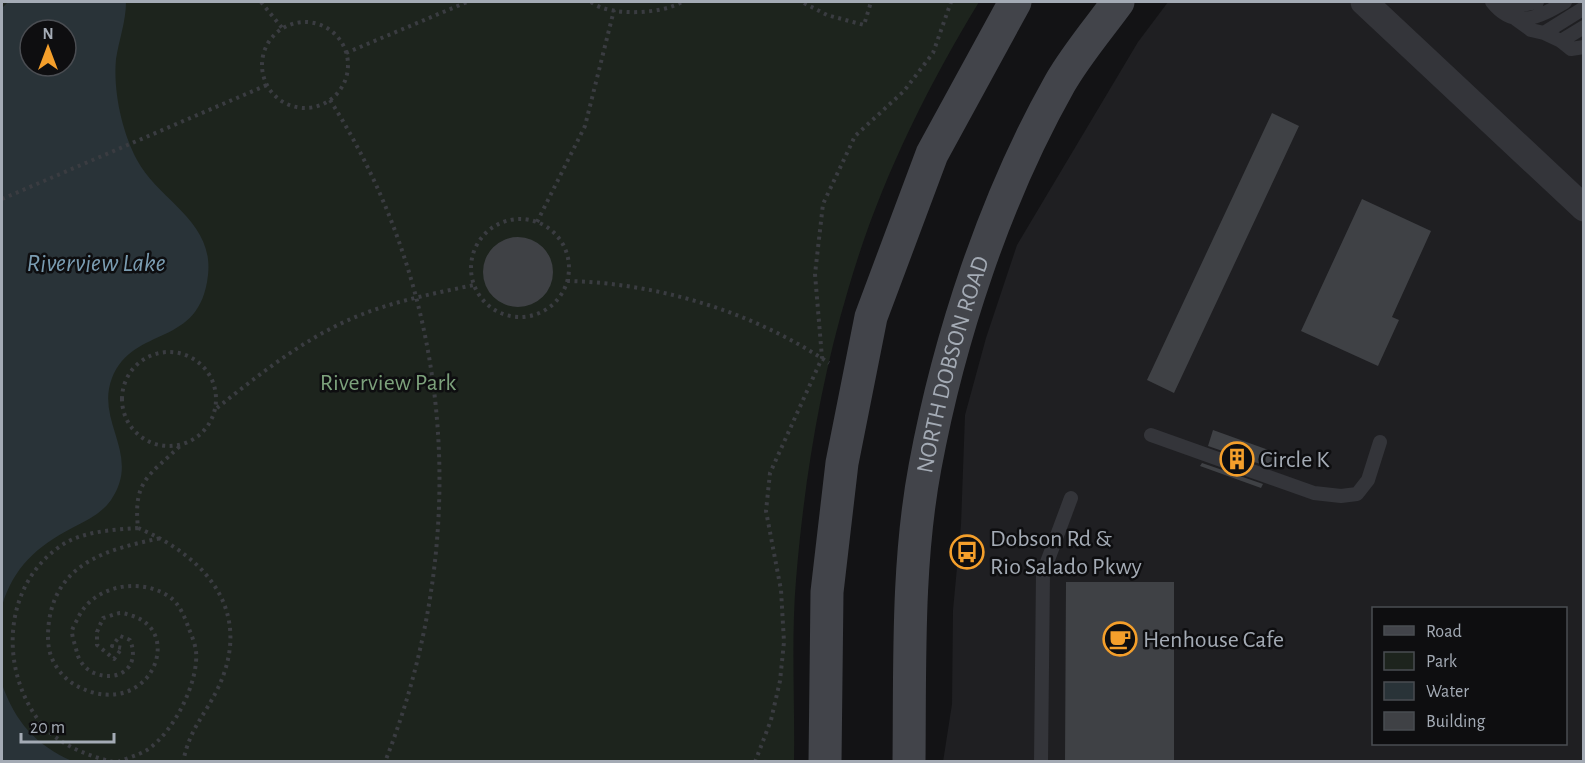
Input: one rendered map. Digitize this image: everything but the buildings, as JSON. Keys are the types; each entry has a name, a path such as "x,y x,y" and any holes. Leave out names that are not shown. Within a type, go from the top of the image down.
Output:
{"main road":[{"path":"825,762 827,592 842,463 871,317 932,154 1015,2"},
{"name":"NORTH DOBSON ROAD","path":"909,762 912,588 918,517 925,468 954,342 999,209 1060,82 1118,2"}],"street":[{"path":"1364,2 1584,208"}],"lane":[{"path":"1492,2 1500,11 1531,30 1545,33 1572,49 1584,47"},
{"path":"1501,2 1517,6 1538,2"},
{"path":"1516,19 1538,18 1565,2"},
{"path":"1545,33 1584,8"},
{"path":"1562,41 1584,27"},
{"path":"1151,435 1314,493 1341,496 1357,494 1368,480 1380,442"},
{"path":"1041,762 1043,573 1071,498"}],"path":[{"path":"261,2 282,29"},
{"path":"346,53 466,2"},
{"path":"591,2 596,6 614,10 650,11 682,2"},
{"path":"804,3 827,15 864,26 871,2"},
{"path":"755,762 771,720 780,681 784,642 781,590 766,511 770,473 822,358 815,274 823,204 855,136 904,91 933,53 951,2"},
{"path":"537,222 585,126 614,10"},
{"path":"311,22 325,27 337,35 346,53 347,76 341,89 330,100 317,106 303,108 288,104 276,96 267,85 263,66 266,47 282,29 296,23 311,22"},
{"path":"2,199 267,85"},
{"path":"330,100 374,179 416,297 435,395 439,437 440,524 436,567 422,649 385,762"},
{"path":"522,219 537,222 550,229 567,252 569,267 567,281 560,295 550,306 537,314 506,315 492,308 481,298 474,285 471,269 473,254 480,239 491,228 506,221 522,219"},
{"path":"567,281 593,282 658,291 700,302 789,339 833,366"},
{"path":"138,528 136,509 139,487 181,445 195,438 206,428 217,408 250,382 333,328 362,314 416,297 474,285"},
{"path":"181,445 166,446 151,443 128,423 123,408 122,393 126,379 134,366 147,356 163,352 179,353 195,358 206,369 214,384 217,408"},
{"path":"113,762 93,757 70,746 45,728 14,680 11,667 12,626 19,592 38,567 60,546 99,531 138,528 161,538 190,557 212,579 223,599 231,627 229,658 218,688 188,738 183,762"},
{"path":"118,762 147,750 165,732 189,693 196,668 196,649 188,625 173,598 153,589 127,587 97,595 82,609 72,630 79,660 90,672 107,678 120,674 132,664 135,652 130,640 120,636 112,646 122,648 114,659 97,645 97,632 103,618 122,613 142,619 155,634 158,656 142,685 127,694 105,695 80,689 63,675 51,660 47,639 52,602 64,581 84,564 123,546 161,538"}],"shaded area":[{"path":"1168,2 1583,2 1583,761 943,762 952,704 953,610 961,525 965,415 986,338 1017,245 1138,42"}],"green space":[{"name":"Riverview Park","path":"2,2 979,2 939,71 888,178 860,252 829,361 814,434 796,580 793,648 794,761 2,761"}],"water":[{"name":"Riverview Lake","path":"8,2 126,2 115,71 117,98 123,124 137,160 158,188 194,226 203,240 208,256 208,275 202,298 193,315 180,326 135,350 122,361 112,378 108,394 109,409 122,468 119,484 111,500 98,513 59,535 37,551 13,580 2,606 2,8"},
{"path":"2,684 13,710 28,731 48,748 72,761 2,761"}],"place":[{"name":"Circle K","path":"1237,459"},
{"name":"Dobson Rd & Rio Salado Pkwy","path":"967,552"},
{"name":"Henhouse Cafe","path":"1120,639"}]}
